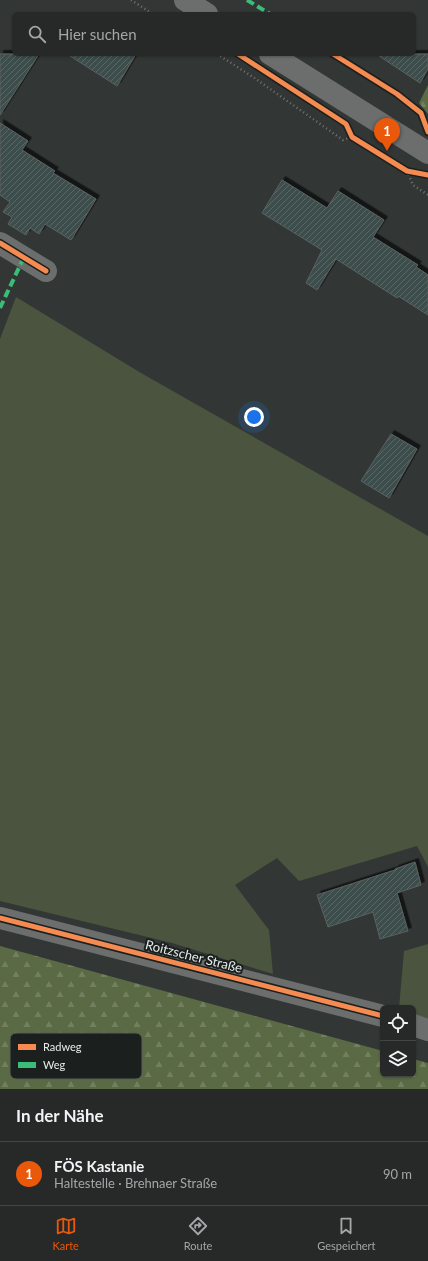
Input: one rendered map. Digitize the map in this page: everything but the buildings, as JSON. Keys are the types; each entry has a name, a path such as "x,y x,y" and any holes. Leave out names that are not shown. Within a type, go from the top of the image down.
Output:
{"street":[{"path":"185,0 204,12"},
{"path":"273,56 428,153"},
{"path":"0,243 46,271"},
{"name":"Roitzscher Straße","path":"0,918 380,1015"},
{"path":"416,1027 428,1030"}],"path":[{"path":"131,0 151,12"},
{"path":"220,56 253,76 343,140 352,137 349,130"},
{"path":"407,172 414,173"},
{"path":"407,172 413,186 428,195"}],"green space":[{"path":"428,85 428,114 419,103"},
{"path":"16,297 141,373 428,536 428,867 417,846 299,881 277,858 235,885 269,930 273,974 172,943 0,901 0,339"},
{"path":"428,944 428,1019 416,1016 416,1005 399,1005 404,951"},
{"path":"0,946 380,1050 380,1077 416,1077 416,1060 428,1063 428,1089 0,1089"}],"marked path":[{"path":"247,0 267,12"},
{"path":"0,308 24,257"}],"cycle path":[{"path":"241,56 346,124 352,137 407,171 428,175"},
{"path":"336,56 397,94 421,113 428,132"},
{"path":"0,243 46,271"},
{"path":"0,918 380,1015"}],"place":[{"name":"FÖS Kastanie","path":"387,151"}]}
